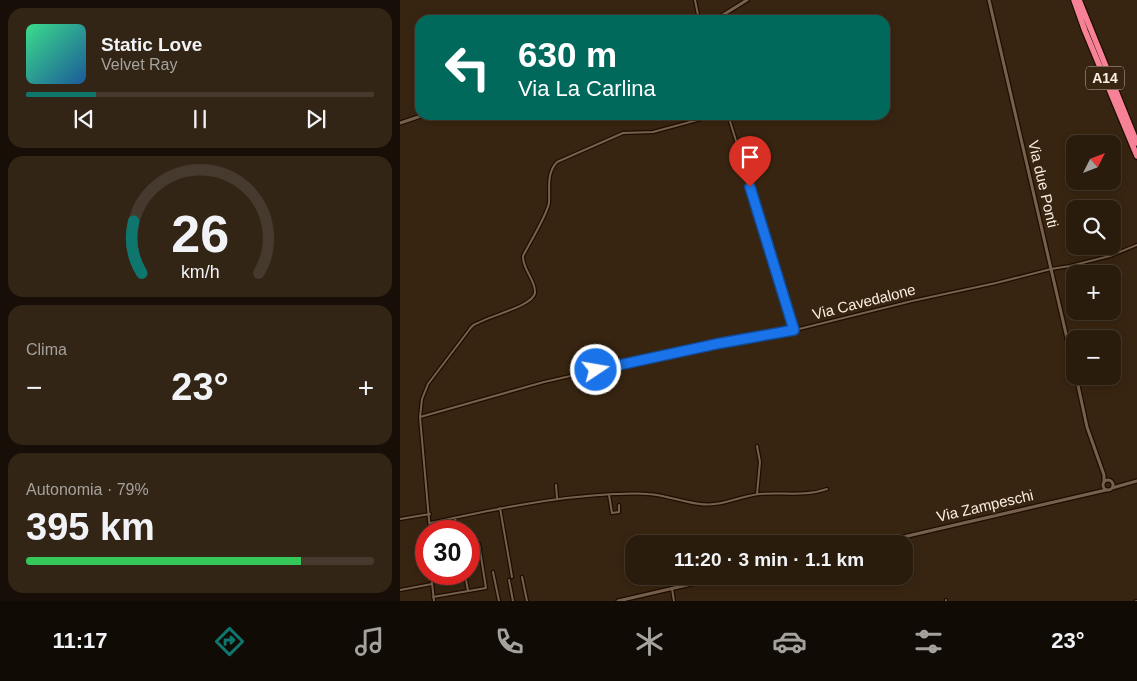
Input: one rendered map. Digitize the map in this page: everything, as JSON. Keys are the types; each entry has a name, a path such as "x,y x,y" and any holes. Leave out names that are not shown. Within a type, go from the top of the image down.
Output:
{"highway":[{"name":"A14","path":"1074,0 1137,156"},
{"name":"A14","path":"1079,0 1137,144"}],"street":[{"path":"695,0 698,15"},
{"path":"723,15 747,0"},
{"name":"Via due Ponti","path":"989,0 1066,335"},
{"path":"400,122 415,118"},
{"path":"430,520 420,417 422,399 428,384 468,330 477,323 529,302 534,294 534,287 522,262 523,256 548,206 549,174 557,162 623,133 653,132 697,120"},
{"path":"730,120 794,330"},
{"name":"Via Cavedalone","path":"420,417 544,382 690,349 794,330 912,301 996,283 1051,268 1070,266 1110,256 1137,245"},
{"name":"Via due Ponti","path":"1077,385 1087,427 1104,475 1104,489"},
{"path":"758,446 760,462 758,494"},
{"path":"1104,475 1113,486 1117,487 1137,482"},
{"path":"1104,482 1110,480"},
{"path":"556,485 557,498"},
{"name":"Via Zampeschi","path":"912,535 1113,486"},
{"path":"445,520 557,498 609,494 648,494 701,504 718,504 758,494 799,494 827,489"},
{"path":"609,494 612,513 619,512 619,506"},
{"path":"500,508 512,577"},
{"path":"400,519 430,514"},
{"path":"433,597 486,588 480,549"},
{"path":"483,566 487,565"},
{"path":"493,572 499,601"},
{"path":"522,577 527,601"},
{"path":"509,580 514,601"},
{"path":"400,590 427,585"},
{"path":"432,585 434,601"},
{"path":"467,585 468,591"},
{"path":"618,601 689,585"},
{"path":"672,589 674,601"}],"route":[{"path":"596,370 750,337 794,330 750,187"}]}
